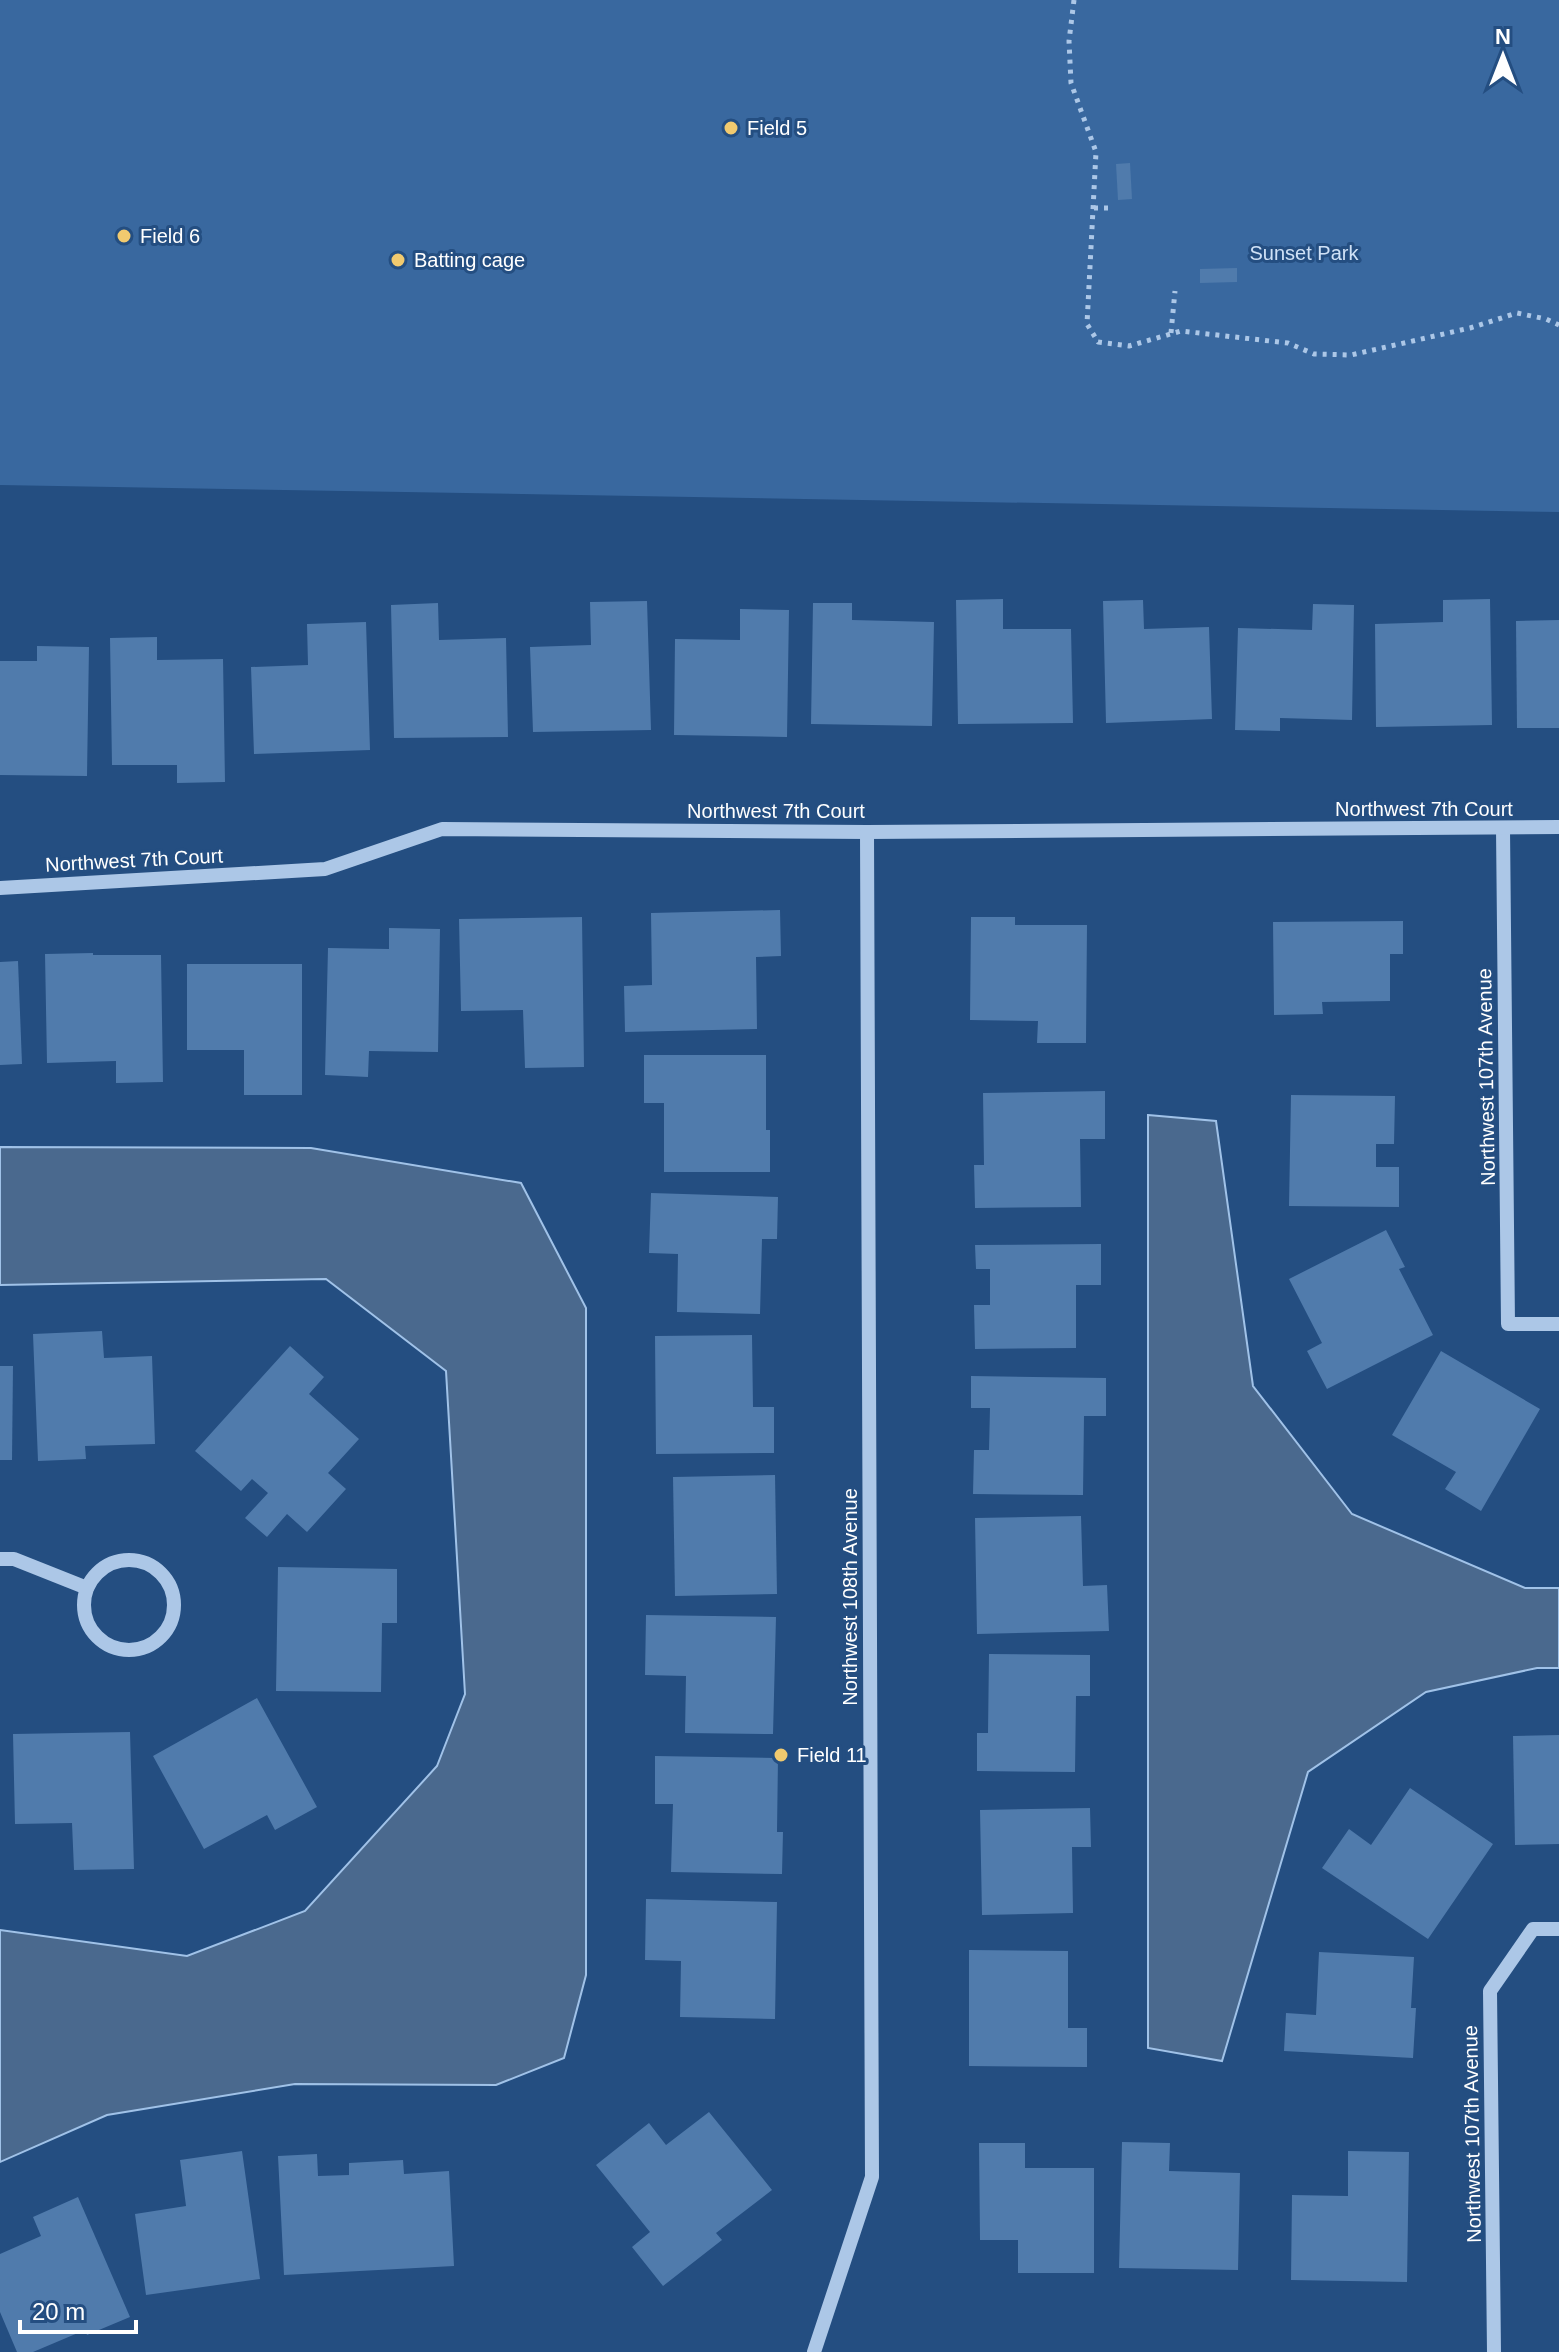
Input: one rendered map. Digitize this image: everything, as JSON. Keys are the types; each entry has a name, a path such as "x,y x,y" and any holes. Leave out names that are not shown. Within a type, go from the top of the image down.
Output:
{"street":[{"name":"Northwest 7th Court","path":"0,888 325,869 442,829 867,832 1559,827"},
{"name":"Northwest 107th Avenue","path":"1503,829 1508,1324 1559,1324"},
{"name":"Northwest 108th Avenue","path":"814,2352 872,2177 867,832"},
{"path":"0,1559 14,1559 87,1588"},
{"path":"121,1560 136,1560 150,1565 171,1586 175,1600 174,1616 168,1630 158,1641 130,1651 115,1648 101,1641 91,1630 85,1617 87,1588 107,1565 121,1560"},
{"name":"Northwest 107th Avenue","path":"1494,2352 1490,1991 1533,1929 1559,1929"}],"path":[{"path":"1074,0 1069,41 1071,83 1096,152 1087,324 1098,342 1129,346 1181,331 1288,343 1314,354 1351,355 1517,313 1559,325"},
{"path":"1094,208 1113,208"},
{"path":"1171,334 1175,291"}],"green space":[{"name":"Sunset Park","path":"0,0 1559,0 1559,512 0,485"}],"shaded area":[{"path":"1148,1115 1216,1121 1253,1386 1352,1514 1525,1588 1559,1588 1559,1668 1537,1668 1426,1692 1308,1772 1222,2061 1148,2048"},
{"path":"0,1147 311,1148 521,1183 586,1308 586,1975 564,2058 496,2085 295,2084 107,2115 0,2162 0,1930 187,1956 305,1911 437,1766 465,1694 446,1371 326,1279 0,1285"}],"building":[{"path":"1130,163 1132,199 1118,200 1116,164"},
{"path":"1237,268 1237,282 1200,283 1200,269"},
{"path":"1003,599 1003,629 1071,629 1073,723 958,724 956,600"},
{"path":"1490,599 1492,725 1376,727 1375,624 1443,622 1443,600"},
{"path":"1143,600 1144,629 1209,627 1212,719 1106,723 1103,601"},
{"path":"647,601 651,730 533,732 530,647 591,645 590,602"},
{"path":"438,603 439,640 506,638 508,737 394,738 391,605"},
{"path":"813,603 852,603 852,620 934,622 932,726 811,724"},
{"path":"1313,604 1354,605 1352,720 1280,718 1280,731 1235,730 1238,628 1312,630"},
{"path":"740,609 789,610 787,737 674,735 675,639 740,640"},
{"path":"1559,620 1559,728 1517,728 1516,621"},
{"path":"366,622 370,750 254,754 251,667 308,665 307,624"},
{"path":"157,637 157,660 223,659 225,782 177,783 177,765 112,765 110,638"},
{"path":"37,646 89,647 87,776 0,775 0,661 37,661"},
{"path":"780,910 781,956 756,957 757,1029 625,1032 624,986 652,985 651,913"},
{"path":"582,917 584,1067 525,1068 523,1010 461,1011 459,919"},
{"path":"971,917 1015,917 1015,925 1087,925 1086,1043 1037,1043 1038,1021 970,1020"},
{"path":"1403,921 1403,954 1390,954 1390,1001 1322,1002 1323,1014 1274,1015 1273,922"},
{"path":"389,928 440,929 438,1052 369,1051 368,1077 325,1075 328,948 389,949"},
{"path":"45,954 161,955 163,1082 116,1083 116,1061 47,1063"},
{"path":"18,961 22,1064 0,1065 0,962"},
{"path":"187,964 302,964 302,1095 244,1095 244,1050 187,1050"},
{"path":"644,1055 766,1055 766,1130 770,1130 770,1172 664,1172 664,1103 644,1103"},
{"path":"1105,1091 1105,1139 1080,1139 1081,1207 975,1208 974,1165 984,1165 983,1093"},
{"path":"1291,1095 1395,1096 1394,1144 1376,1144 1376,1167 1399,1167 1399,1207 1289,1206"},
{"path":"651,1193 778,1197 777,1239 762,1239 760,1314 677,1312 678,1254 649,1253"},
{"path":"1386,1230 1405,1267 1399,1269 1433,1335 1327,1389 1307,1351 1322,1343 1289,1279"},
{"path":"1101,1244 1101,1285 1076,1285 1076,1348 975,1349 974,1305 990,1305 990,1269 976,1269 975,1245"},
{"path":"102,1331 104,1358 152,1356 155,1444 85,1446 86,1459 38,1461 33,1334"},
{"path":"752,1335 753,1407 774,1407 774,1453 656,1454 655,1336"},
{"path":"290,1346 324,1377 309,1394 359,1439 328,1473 346,1489 307,1532 287,1514 267,1537 245,1518 268,1493 252,1479 241,1491 195,1451"},
{"path":"1441,1351 1540,1409 1481,1511 1445,1489 1456,1472 1392,1435"},
{"path":"0,1366 13,1366 12,1460 0,1460"},
{"path":"971,1376 1106,1378 1106,1416 1084,1416 1083,1495 973,1494 974,1450 989,1450 990,1408 971,1408"},
{"path":"775,1475 777,1594 675,1596 673,1477"},
{"path":"1081,1516 1083,1586 1107,1585 1109,1631 977,1634 975,1518"},
{"path":"278,1567 397,1569 397,1623 382,1623 381,1692 276,1691"},
{"path":"646,1615 776,1617 773,1734 685,1733 686,1676 645,1675"},
{"path":"989,1654 1090,1655 1090,1696 1076,1696 1075,1772 977,1771 977,1733 988,1733"},
{"path":"257,1698 317,1807 275,1830 267,1815 204,1849 153,1756"},
{"path":"130,1732 134,1869 74,1870 72,1823 15,1824 13,1734"},
{"path":"1559,1735 1559,1844 1515,1845 1513,1736"},
{"path":"655,1756 778,1758 777,1832 783,1832 782,1874 671,1872 673,1804 655,1804"},
{"path":"1410,1788 1493,1844 1428,1939 1322,1868 1349,1829 1371,1845"},
{"path":"1090,1808 1091,1847 1072,1847 1073,1913 982,1915 980,1810"},
{"path":"646,1899 777,1902 775,2019 680,2017 681,1961 645,1960"},
{"path":"969,1950 1068,1951 1068,2028 1087,2028 1087,2067 969,2066"},
{"path":"1319,1952 1414,1957 1411,2008 1416,2008 1413,2058 1284,2051 1286,2013 1316,2015"},
{"path":"709,2112 772,2190 716,2233 722,2240 663,2286 632,2247 650,2232 596,2165 649,2123 666,2145"},
{"path":"1122,2142 1170,2143 1169,2171 1240,2173 1238,2270 1119,2268"},
{"path":"979,2143 1025,2143 1025,2168 1094,2168 1094,2273 1018,2273 1018,2240 980,2240"},
{"path":"242,2151 260,2279 146,2295 135,2214 186,2206 180,2160"},
{"path":"1348,2151 1409,2152 1407,2282 1291,2280 1292,2195 1348,2196"},
{"path":"317,2154 318,2176 349,2175 349,2163 403,2160 404,2174 449,2171 454,2266 284,2275 278,2156"},
{"path":"78,2197 130,2317 87,2335 85,2330 33,2352 17,2352 0,2312 0,2254 41,2236 33,2217"}],"place":[{"name":"Field 5","path":"731,128"},
{"name":"Field 6","path":"124,236"},
{"name":"Batting cage","path":"398,260"},
{"name":"Field 11","path":"781,1755"}]}
